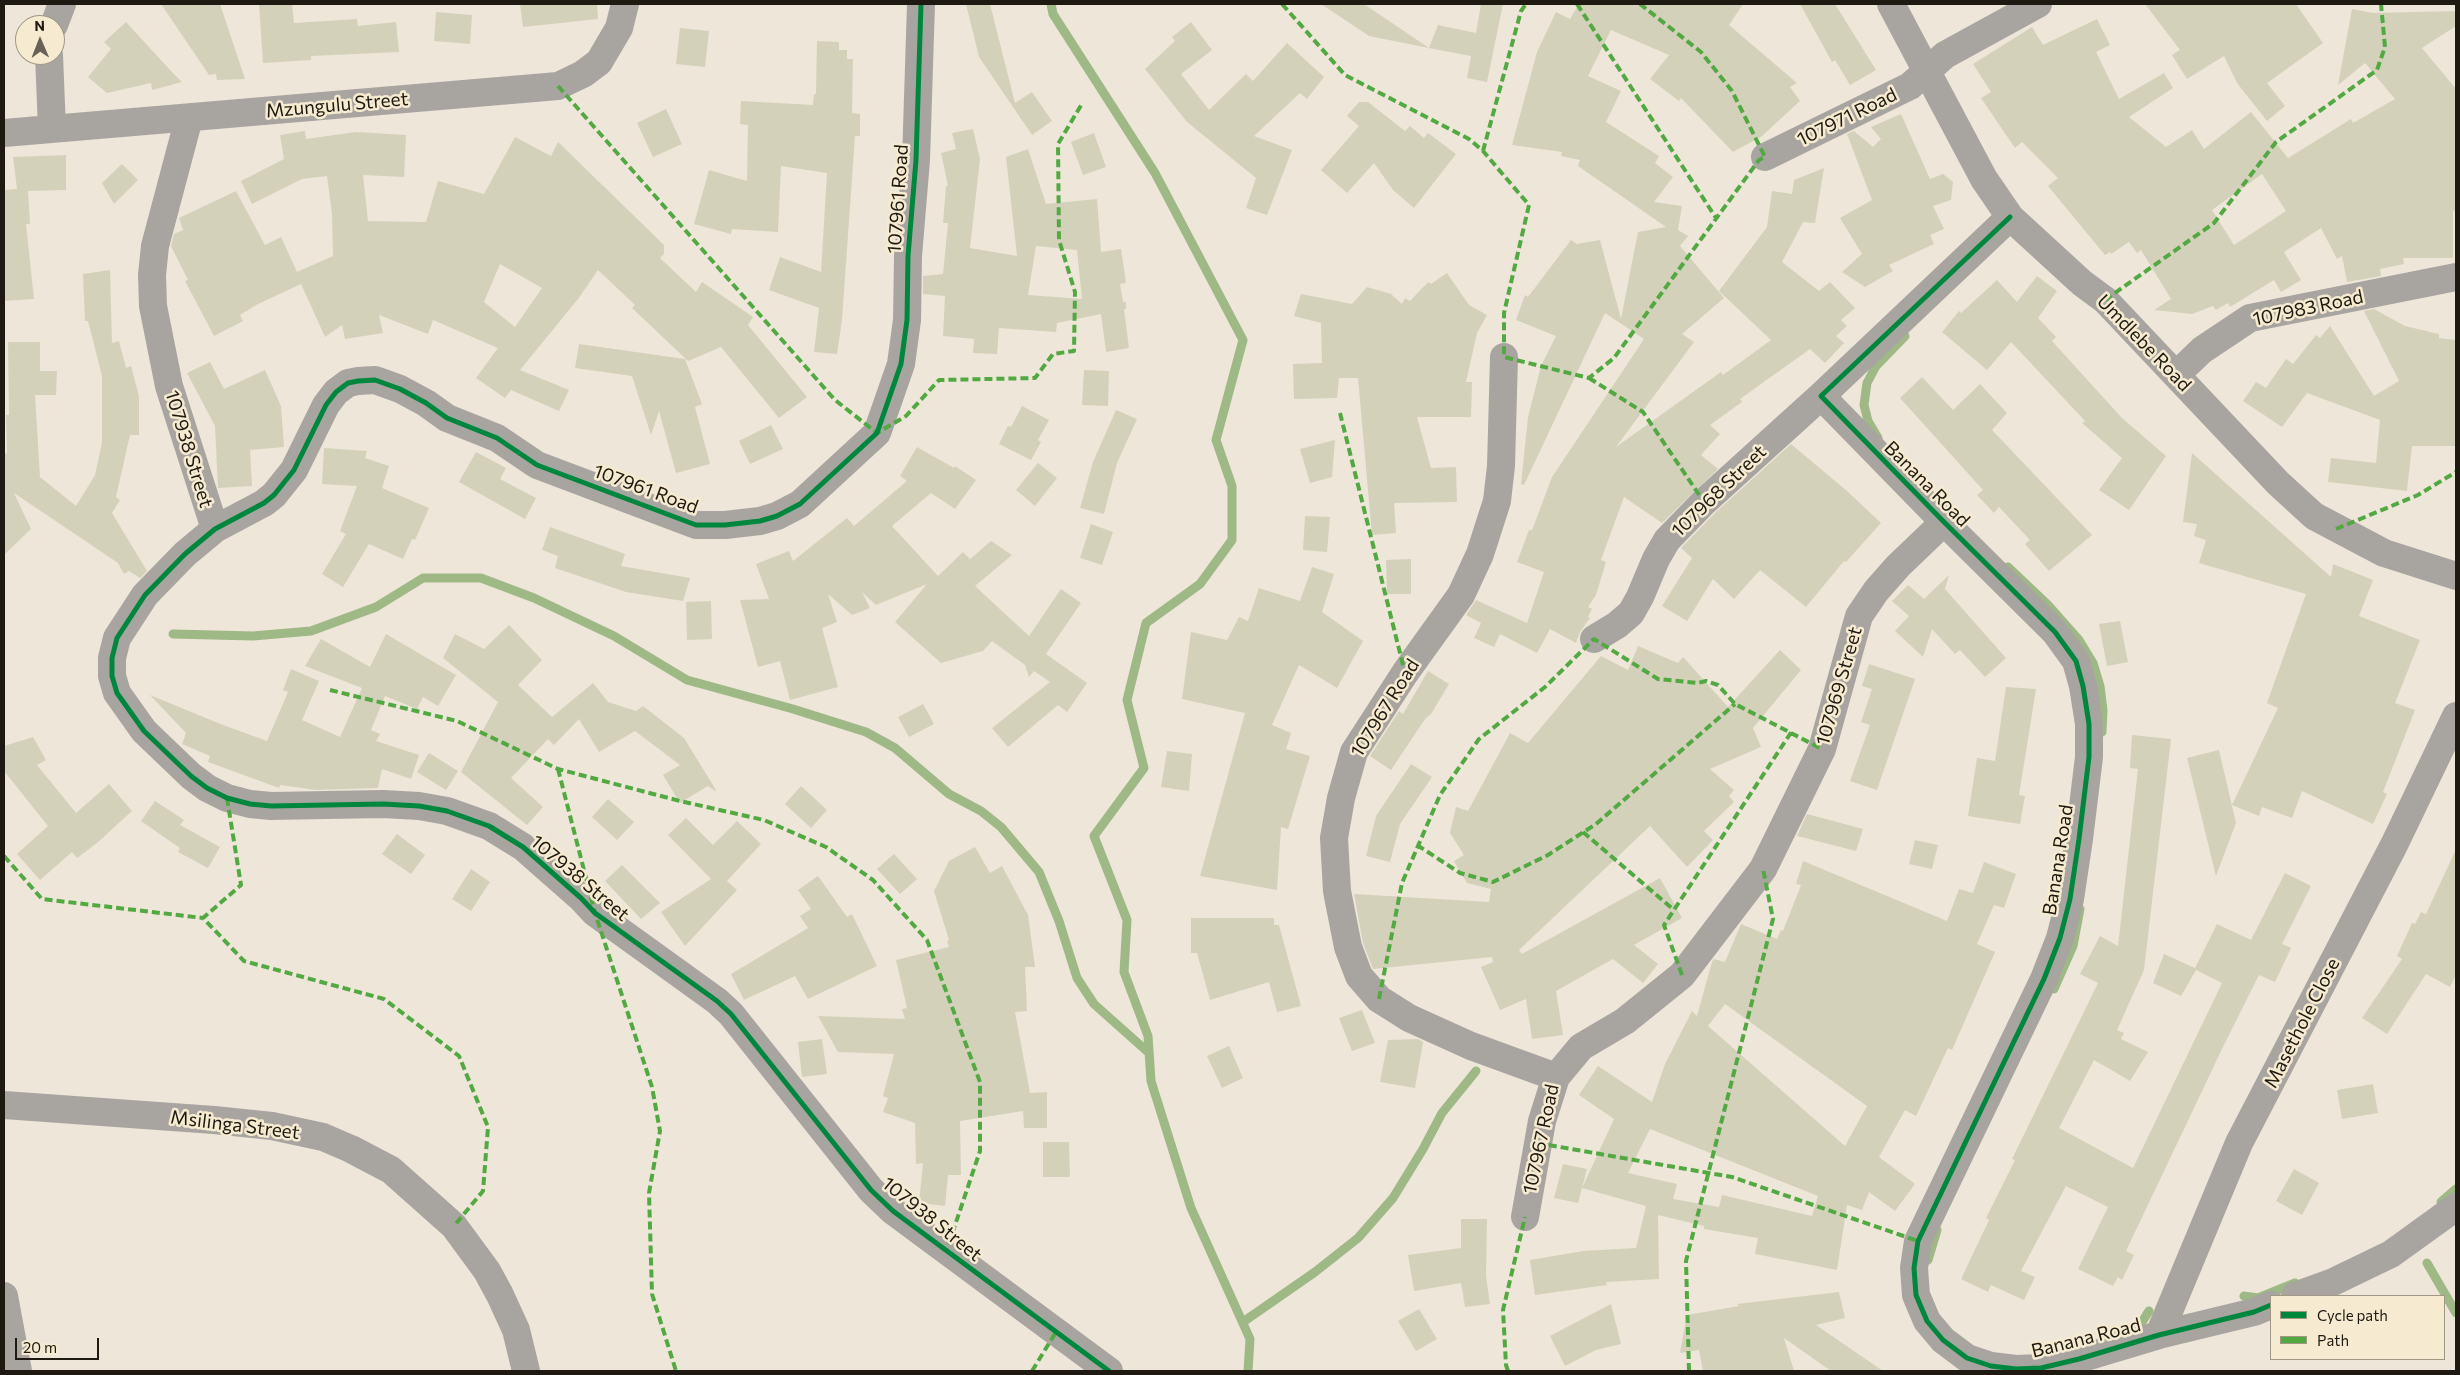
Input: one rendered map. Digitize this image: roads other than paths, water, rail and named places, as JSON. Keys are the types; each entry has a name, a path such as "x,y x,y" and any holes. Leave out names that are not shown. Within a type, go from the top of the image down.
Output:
{"street":[{"name":"Mzungulu Street","path":"4,133 558,86 583,74 598,62 619,28 625,4"},
{"name":"107961 Road","path":"215,529 264,503 274,495 294,470 326,405 336,392 358,380 375,380 400,389 448,418 497,438 521,456 545,469 696,525 725,525 760,521 777,516 800,504 877,433 901,364 907,320 908,256 916,151 921,4"},
{"name":"Umdlebe Road","path":"1891,4 1984,179 2010,217 2082,283 2106,300 2278,484 2314,516 2384,553 2456,576"},
{"name":"107971 Road","path":"1765,157 1910,86 1945,55 2038,4"},
{"path":"49,65 52,129"},
{"name":"107938 Street","path":"189,118 155,246 152,275 153,306 169,386 215,529 185,554 145,595 126,622 113,648 112,676 117,693 128,711 160,748 207,788 227,798 250,804 419,806 447,811 475,820 489,826 516,843 581,898 595,913 718,1002 731,1014 871,1190 893,1211 1108,1371"},
{"path":"1820,396 2010,217"},
{"name":"107983 Road","path":"2176,375 2202,350 2250,318 2456,277"},
{"name":"107967 Road","path":"1504,357 1501,466 1497,501 1480,554 1461,594 1405,673 1354,752 1341,798 1334,838 1337,892 1348,947 1359,976 1379,999 1409,1018 1471,1046 1556,1077 1542,1121 1525,1217"},
{"name":"Banana Road","path":"1820,396 2055,632 2076,661 2083,686 2089,724 2089,757 2070,899 2060,938 2044,979 1918,1241 1914,1268 1916,1295 1927,1321 1943,1340 1968,1358 1991,1366 2041,1368 2270,1306"},
{"name":"107968 Street","path":"1594,639 1617,625 1630,614 1667,540 1704,502 1820,396"},
{"name":"107969 Street","path":"1556,1077 1580,1047 1625,1021 1682,975 1763,869 1822,749 1859,616 1876,591 1898,566 1944,522"},
{"name":"Masethole Close","path":"2159,1335 2239,1142 2394,845 2456,716"},
{"name":"Msilinga Street","path":"4,1105 195,1118 272,1126 323,1137 351,1149 391,1170 454,1226 487,1271 500,1295 516,1330 526,1371"},
{"path":"2298,1295 2331,1282 2391,1254 2456,1207"},
{"path":"4,1296 18,1371"}],"waterway":[{"path":"1051,4 1053,14 1155,173 1243,340 1216,440 1232,486 1232,540 1200,584 1146,623 1127,700 1144,768 1094,836 1127,920 1124,972 1148,1036 1151,1081 1191,1208 1250,1339 1248,1371"},
{"path":"1878,438 1868,421 1864,405 1867,383 1876,366 1905,336"},
{"path":"2008,567 2048,605 2079,640 2093,663 2100,686 2103,710 2102,732"},
{"path":"173,634 253,636 311,631 376,607 423,578 481,578 534,598 614,636 687,680 793,709 866,732 895,748 949,794 981,811 1001,827 1039,872 1059,921 1077,978 1094,1004 1149,1053"},
{"path":"2054,989 2073,946 2080,909"},
{"path":"1243,1322 1315,1272 1358,1238 1393,1198 1423,1149 1442,1113 1476,1071"},
{"path":"2441,1202 2456,1189"},
{"path":"1928,1260 1937,1230"},
{"path":"2427,1263 2456,1313"},
{"path":"2244,1296 2258,1298 2295,1283"},
{"path":"2111,1337 2142,1322 2149,1311"}]}
